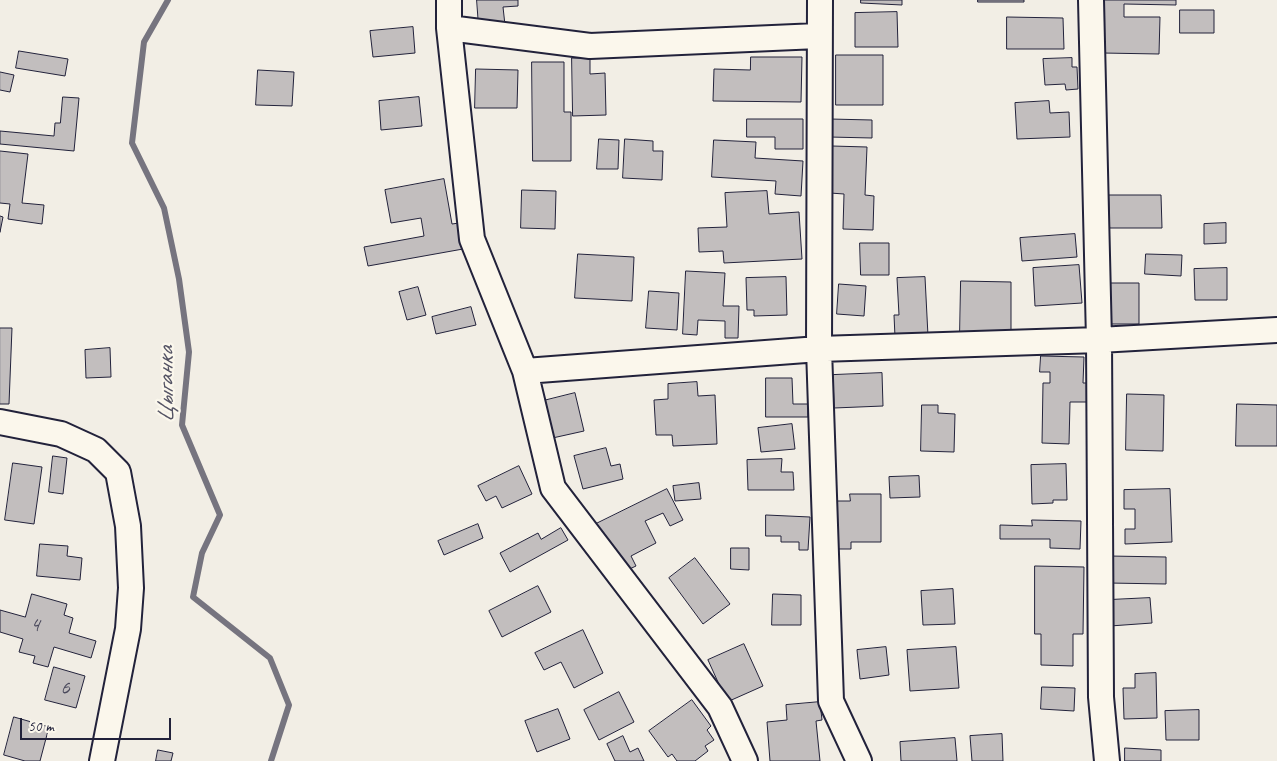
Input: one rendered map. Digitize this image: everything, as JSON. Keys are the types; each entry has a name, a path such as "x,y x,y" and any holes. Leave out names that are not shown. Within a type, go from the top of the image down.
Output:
{"street":[{"path":"449,0 449,28 472,239 525,371 553,488 720,707 745,761"},
{"path":"820,0 818,36 819,349 831,701 858,761"},
{"path":"1091,0 1099,340 1101,696 1106,761"},
{"path":"449,28 590,46 818,36"},
{"path":"525,371 819,349 1099,340 1277,330"},
{"path":"1,422 61,434 96,450 118,472 128,526 130,588 128,629 102,761"}],"building":[{"path":"477,0 518,0 518,6 503,7 505,25 479,27"},
{"path":"861,0 902,0 902,5 861,3"},
{"path":"978,0 1024,0 1024,2 978,2"},
{"path":"1103,0 1176,0 1176,5 1124,4 1124,17 1160,17 1159,54 1102,53"},
{"path":"1180,10 1214,10 1214,33 1180,33"},
{"path":"897,12 898,47 855,47 855,13"},
{"path":"1007,17 1063,18 1064,49 1007,49"},
{"path":"413,27 415,53 373,57 370,31"},
{"path":"19,51 68,59 65,76 16,68"},
{"path":"836,55 883,55 883,105 836,105"},
{"path":"751,57 802,57 801,102 713,101 714,69 750,70"},
{"path":"572,58 590,58 590,74 605,73 606,115 573,116"},
{"path":"1072,58 1072,67 1077,67 1078,89 1066,90 1065,84 1045,85 1043,59"},
{"path":"532,62 564,62 564,112 571,112 571,161 533,161"},
{"path":"476,69 518,70 517,108 475,108"},
{"path":"258,70 294,72 292,106 256,105"},
{"path":"0,72 14,75 10,92 0,90"},
{"path":"63,97 79,98 74,151 0,144 0,131 54,136 55,123 60,123"},
{"path":"419,97 422,126 381,130 379,101"},
{"path":"1049,101 1050,113 1069,112 1070,137 1017,139 1015,103"},
{"path":"747,119 803,119 803,149 775,149 775,137 747,137"},
{"path":"830,119 872,120 872,138 829,137"},
{"path":"599,139 619,140 618,169 597,169"},
{"path":"625,139 653,141 653,151 663,151 662,180 623,178"},
{"path":"714,140 756,142 755,158 803,161 801,196 775,194 776,181 712,177"},
{"path":"832,146 867,147 865,195 874,196 873,230 843,229 844,194 830,193"},
{"path":"0,151 28,154 22,203 44,205 42,224 8,219 10,204 0,203"},
{"path":"444,179 452,224 459,223 463,249 368,266 364,247 424,236 421,218 391,223 385,190"},
{"path":"522,190 556,191 555,229 521,228"},
{"path":"767,191 769,214 799,212 802,259 724,263 723,251 699,252 698,228 727,227 725,193"},
{"path":"1109,195 1161,195 1162,228 1110,228"},
{"path":"0,216 3,217 0,232"},
{"path":"1226,223 1226,243 1204,244 1204,224"},
{"path":"1075,234 1077,257 1022,261 1020,238"},
{"path":"860,243 889,243 889,275 861,275"},
{"path":"578,254 634,257 632,301 575,298"},
{"path":"1146,254 1182,255 1181,276 1145,274"},
{"path":"1079,265 1082,303 1035,306 1033,268"},
{"path":"1227,268 1227,300 1195,300 1194,269"},
{"path":"686,271 725,273 723,306 739,306 738,338 725,338 725,321 698,320 697,335 683,334"},
{"path":"786,277 787,315 754,316 754,310 747,310 746,278"},
{"path":"925,277 928,336 895,337 894,315 899,315 897,278"},
{"path":"961,281 1011,282 1011,334 960,333"},
{"path":"1110,283 1139,283 1139,324 1111,324"},
{"path":"839,284 866,286 864,316 837,314"},
{"path":"418,287 426,315 407,320 399,292"},
{"path":"649,291 679,293 677,330 646,328"},
{"path":"471,307 476,325 436,334 432,317"},
{"path":"0,328 12,328 9,404 0,404"},
{"path":"110,348 111,377 86,378 85,350"},
{"path":"1041,356 1084,357 1083,383 1088,383 1087,402 1070,402 1069,444 1042,443 1043,383 1050,383 1050,372 1040,372"},
{"path":"882,373 883,406 834,408 833,375"},
{"path":"766,378 792,378 793,404 808,404 808,417 766,417"},
{"path":"697,382 698,396 715,395 717,444 673,446 672,435 656,435 654,400 668,399 668,384"},
{"path":"575,393 584,431 548,439 539,402"},
{"path":"1127,394 1164,395 1163,451 1126,450"},
{"path":"1237,404 1277,405 1277,446 1236,446"},
{"path":"922,405 938,405 938,413 955,414 954,452 921,451"},
{"path":"792,424 795,449 761,452 758,428"},
{"path":"606,448 611,466 620,464 623,479 583,489 574,456"},
{"path":"53,456 67,458 63,494 49,492"},
{"path":"782,459 781,472 793,472 794,490 748,490 747,460"},
{"path":"13,463 42,467 34,524 5,520"},
{"path":"1066,464 1067,500 1053,500 1053,503 1032,504 1031,465"},
{"path":"519,466 532,494 502,508 496,496 486,501 478,486"},
{"path":"919,476 920,497 890,498 889,477"},
{"path":"699,483 701,499 675,501 673,486"},
{"path":"667,489 683,520 670,526 663,513 645,521 656,543 631,556 636,566 621,573 596,524"},
{"path":"1170,489 1172,542 1125,544 1125,529 1135,529 1135,509 1124,509 1124,490"},
{"path":"850,494 881,494 881,542 851,542 851,549 831,549 831,501 850,501"},
{"path":"766,515 810,517 808,550 799,550 799,542 781,542 781,536 766,536"},
{"path":"1032,520 1081,521 1080,549 1050,548 1050,539 1000,539 1000,525 1032,526"},
{"path":"478,524 483,538 444,555 438,541"},
{"path":"561,528 568,540 510,572 500,553 538,533 541,539"},
{"path":"40,544 68,546 67,556 82,558 80,580 37,576"},
{"path":"731,548 749,548 749,570 731,569"},
{"path":"1109,556 1166,557 1166,584 1108,583"},
{"path":"695,558 730,604 703,624 669,578"},
{"path":"1035,566 1084,567 1083,634 1073,634 1073,666 1041,665 1041,634 1035,634"},
{"path":"538,586 551,612 502,637 489,611"},
{"path":"953,589 955,624 923,625 921,591"},
{"path":"32,594 67,604 64,615 73,618 69,633 96,641 91,658 54,647 48,667 33,663 35,656 19,652 23,639 0,632 0,610 25,617"},
{"path":"773,594 801,595 801,625 772,625"},
{"path":"1150,598 1152,623 1110,626 1109,600"},
{"path":"583,630 603,673 574,688 561,662 544,670 535,653"},
{"path":"744,644 763,686 727,702 708,660"},
{"path":"886,647 889,675 860,679 857,650"},
{"path":"956,647 959,688 910,691 907,650"},
{"path":"54,667 85,676 76,708 45,700"},
{"path":"1156,673 1157,718 1124,719 1123,688 1135,688 1135,674"},
{"path":"1042,687 1075,688 1074,711 1041,709"},
{"path":"619,692 634,722 599,740 584,710"},
{"path":"692,700 711,726 707,730 714,740 705,746 708,751 695,761 677,761 672,754 668,757 649,731"},
{"path":"820,702 822,720 816,721 820,761 770,761 767,722 787,720 786,705"},
{"path":"558,709 570,739 537,752 525,721"},
{"path":"1199,710 1199,740 1166,740 1165,711"},
{"path":"14,717 49,727 40,761 25,761 4,755"},
{"path":"1002,734 1003,761 972,761 970,736"},
{"path":"623,736 630,752 638,748 644,761 615,761 607,744"},
{"path":"955,738 957,761 901,761 900,742"},
{"path":"1125,748 1161,750 1161,761 1125,761"},
{"path":"158,750 173,753 171,761 156,761"}],"waterway":[{"name":"Цыганка","path":"168,0 144,42 132,143 164,208 179,279 189,352 182,425 220,515 202,553 193,597 270,658 289,705 271,761"}]}
